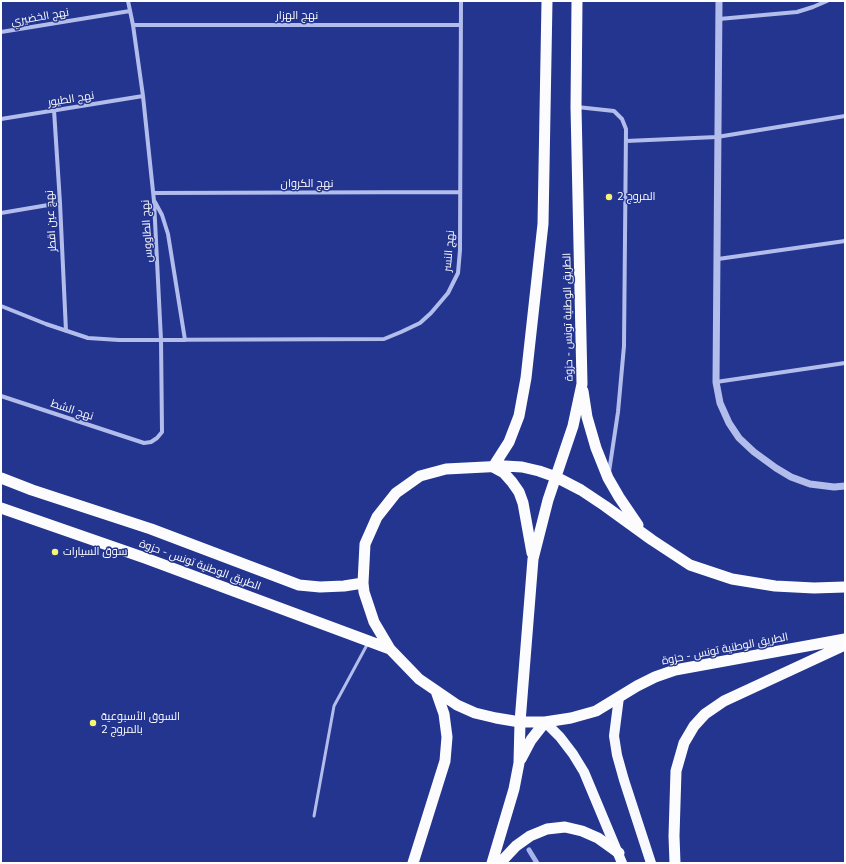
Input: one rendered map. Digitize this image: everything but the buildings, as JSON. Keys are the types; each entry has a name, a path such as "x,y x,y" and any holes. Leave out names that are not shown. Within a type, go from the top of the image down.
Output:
{"highway":[{"path":"493,466 509,442 519,416 526,378 543,224 547,1"},
{"name":"الطريق الوطنية تونس - حزوة","path":"533,558 538,534 573,426 582,384 576,107 577,1"},
{"path":"582,384 587,417 592,436 608,478 631,515 652,540"},
{"path":"492,863 514,789 518,763 533,558 523,503 519,492 504,473 493,466"},
{"path":"390,649 374,622 364,592 363,582 365,544 377,516 396,493 420,476 446,469 493,466 522,467 556,477 581,490 690,565 732,579 783,586 814,588 845,586"},
{"name":"الطريق الوطنية تونس - حزوة","path":"1,478 32,490 151,529 299,585 344,586 363,582"},
{"name":"الطريق الوطنية تونس - حزوة","path":"1,508 153,561 390,649 418,679 457,705 474,713 520,722 545,722 571,718 596,711 643,683 675,670 845,639"},
{"path":"675,863 674,836 676,771 684,743 694,726 705,714 724,701 845,645"},
{"path":"413,863 445,761 447,738 444,714 436,691"},
{"path":"518,763 531,740 545,722"},
{"path":"500,863 516,846 530,836 547,829 564,827 582,831 598,838 620,858"}],"main road":[{"path":"619,698 614,736 617,755 651,863"},
{"path":"545,722 564,743 584,772 620,858"}],"street":[{"name":"نهج الطاووس","path":"128,1 143,96 154,193 162,340 162,432 151,442 144,443 137,441"},
{"name":"نهج النسر","path":"1,306 88,338 119,340 384,339 420,323 431,313 448,293 458,273 460,250 461,1"},
{"path":"719,1 716,382 720,403 729,423 739,438 754,452 791,477 810,484 834,487 845,486"},
{"path":"718,19 797,12 827,1"},
{"name":"نهج الخضيري","path":"1,32 130,11"},
{"name":"نهج الهزار","path":"133,25 461,26"},
{"name":"نهج الطيور","path":"1,119 143,96"},
{"path":"576,107 614,112 622,119 626,130 623,352 618,412 608,478"},
{"name":"نهج عين اقطر","path":"54,110 66,331"},
{"path":"626,141 717,137 845,116"},
{"name":"نهج الكروان","path":"154,193 460,192"},
{"path":"154,201 162,215 168,234 185,340"},
{"path":"1,213 60,203"},
{"path":"718,259 845,241"},
{"path":"716,382 845,363"},
{"name":"نهج الشط","path":"1,396 137,441"}],"lane":[{"path":"314,816 334,706 369,641"}],"waterway":[{"path":"529,850 537,863"}],"place":[{"name":"المروج 2","path":"609,197"},
{"name":"سوق السيارات","path":"55,552"},
{"name":"السوق الأسبوعية بالمروج 2","path":"93,723"}]}
